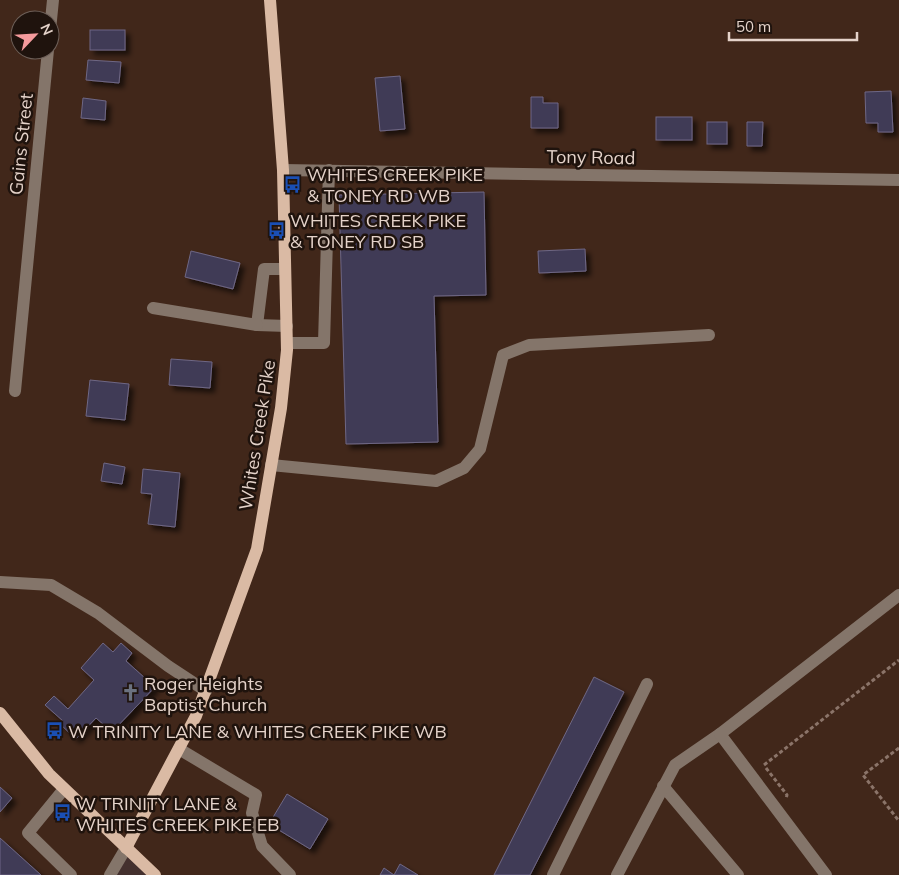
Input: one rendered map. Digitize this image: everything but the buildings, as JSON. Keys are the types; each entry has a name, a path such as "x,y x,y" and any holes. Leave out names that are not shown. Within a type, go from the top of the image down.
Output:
{"main road":[{"name":"Whites Creek Pike","path":"126,848 196,716 257,549 281,408 287,343 283,170 270,0"},
{"path":"0,713 49,774 155,875"}],"street":[{"name":"Gains Street","path":"15,391 47,60"},
{"name":"Tony Road","path":"283,170 899,180"},
{"path":"287,343 324,342 329,170"},
{"path":"257,325 264,269 285,269"},
{"path":"153,308 257,325 287,326"},
{"path":"271,465 436,481 464,468 480,449 502,356 529,346 709,334"},
{"path":"0,582 51,585 98,613 168,666 206,691"},
{"path":"617,875 675,765 720,734 899,595"},
{"path":"553,875 647,684"},
{"path":"720,734 826,875"},
{"path":"179,749 256,796 252,812 262,846 290,875"},
{"path":"663,786 738,875"},
{"path":"64,789 28,833 71,875"},
{"path":"110,875 126,848"}],"path":[{"path":"764,765 899,660"},
{"path":"899,748 863,775 899,821"}],"shaded area":[{"path":"126,848 155,875 110,875"}],"place":[{"name":"WHITES CREEK PIKE & TONEY RD WB","path":"293,184"},
{"name":"WHITES CREEK PIKE & TONEY RD SB","path":"276,230"},
{"name":"Roger Heights Baptist Church","path":"130,693"},
{"name":"W TRINITY LANE & WHITES CREEK PIKE WB","path":"54,731"},
{"name":"W TRINITY LANE & WHITES CREEK PIKE EB","path":"62,813"}]}
